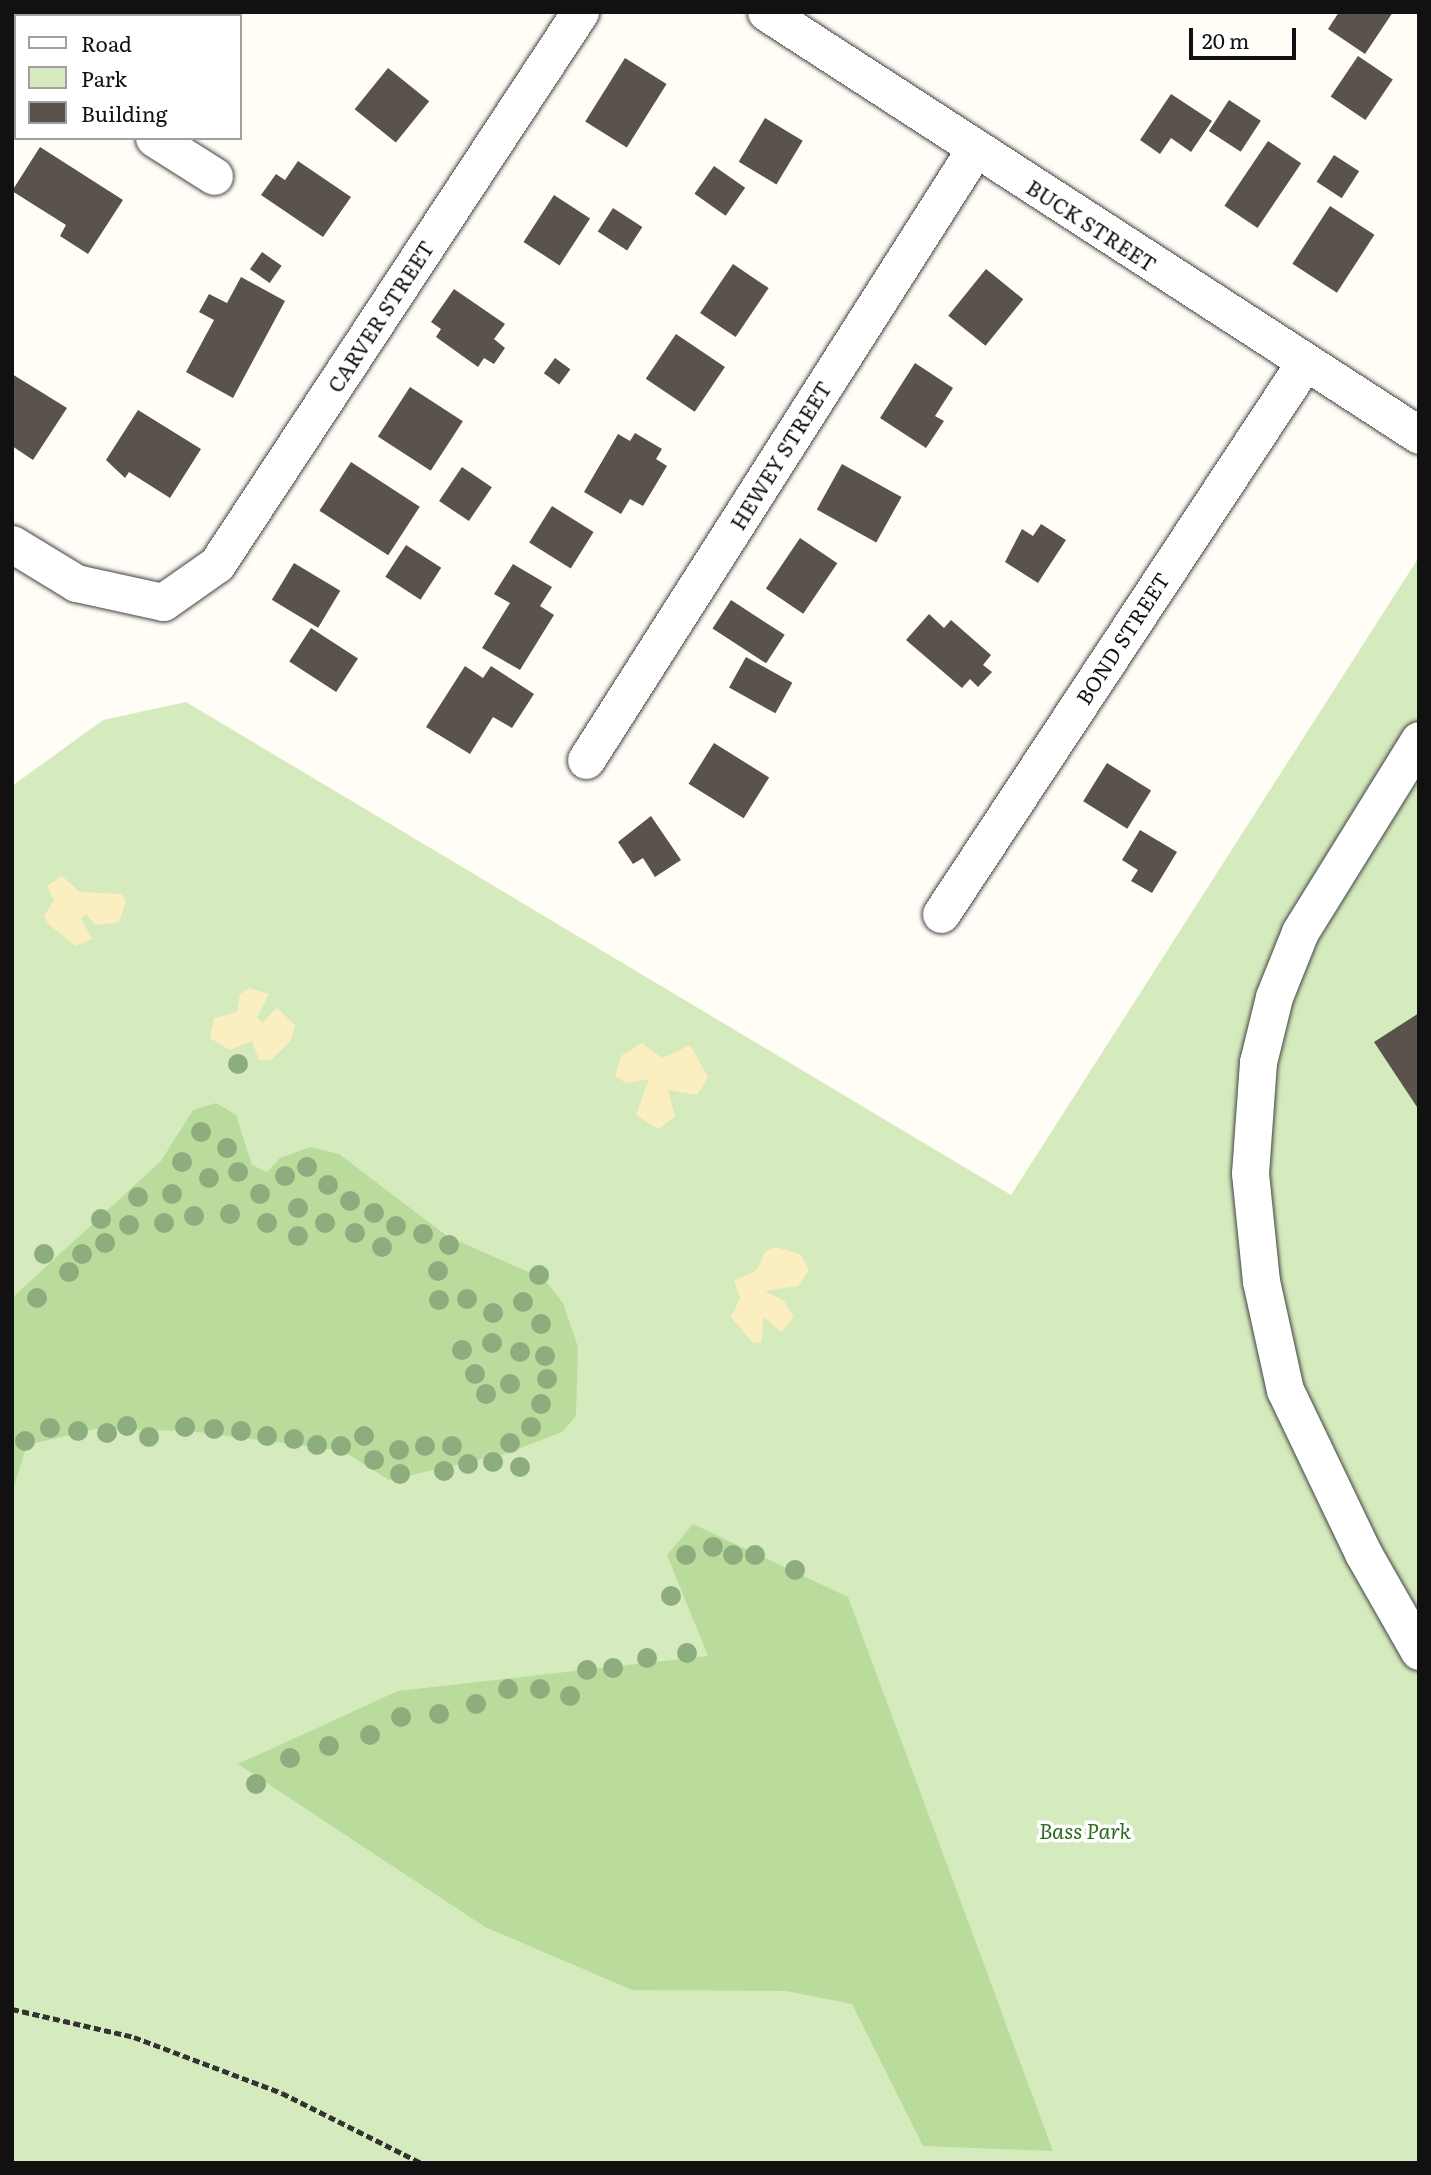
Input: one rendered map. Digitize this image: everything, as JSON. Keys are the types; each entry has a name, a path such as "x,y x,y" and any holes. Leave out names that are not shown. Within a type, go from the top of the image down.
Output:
{"street":[{"name":"CARVER STREET","path":"12,544 76,583 163,601 217,564 580,12"},
{"name":"BUCK STREET","path":"766,12 1419,435"},
{"path":"157,140 214,176"},
{"name":"HEWEY STREET","path":"586,760 975,149"},
{"name":"BOND STREET","path":"940,915 1306,362"},
{"path":"1419,740 1300,932 1273,997 1258,1062 1250,1172 1261,1280 1285,1390 1363,1553 1419,1651"}],"path":[{"path":"12,2009 146,2042 282,2093 421,2163"}],"green space":[{"name":"Bass Park","path":"1419,557 1419,2163 12,2163 12,786 103,720 186,702 1011,1195"},
{"path":"216,1103 236,1115 252,1165 267,1172 280,1158 310,1147 339,1154 447,1236 544,1279 563,1303 578,1347 576,1416 562,1432 505,1454 389,1480 343,1451 190,1431 95,1429 27,1445 12,1492 12,1298 161,1161 193,1110"},
{"path":"693,1524 848,1597 1053,2151 923,2146 852,2004 786,1991 632,1990 485,1927 238,1764 398,1691 708,1656 667,1555"}],"sand":[{"path":"62,876 80,892 121,894 126,901 119,922 96,925 86,914 81,918 92,939 76,946 49,925 44,916 54,900 47,886"},
{"path":"249,988 269,994 257,1017 262,1023 277,1008 295,1025 291,1041 271,1060 259,1060 252,1041 229,1050 210,1038 214,1018 237,1012 240,994"},
{"path":"642,1043 662,1058 690,1045 708,1077 697,1095 668,1090 675,1117 658,1129 636,1115 649,1079 626,1083 615,1076 621,1056"},
{"path":"775,1247 800,1254 809,1270 798,1286 765,1291 784,1301 794,1317 781,1332 764,1317 761,1342 753,1343 731,1317 740,1298 734,1281 757,1270 765,1252"}],"building":[{"path":"118,12 181,12 181,14"},
{"path":"1339,12 1393,12 1365,54 1328,29"},
{"path":"1358,56 1393,79 1365,120 1331,97"},
{"path":"625,58 667,84 627,148 585,122"},
{"path":"388,68 429,101 396,143 355,109"},
{"path":"1171,94 1212,121 1191,152 1171,138 1160,154 1140,140"},
{"path":"1229,100 1261,121 1241,152 1209,131"},
{"path":"765,118 803,141 776,184 739,162"},
{"path":"1268,141 1301,163 1258,228 1224,206"},
{"path":"40,147 123,200 88,254 60,236 66,225 12,191"},
{"path":"1334,155 1359,171 1342,198 1317,182"},
{"path":"298,161 351,197 323,237 261,195 276,174 285,180"},
{"path":"714,166 745,188 726,216 694,194"},
{"path":"554,195 590,218 560,265 524,242"},
{"path":"1330,206 1374,235 1337,293 1292,264"},
{"path":"613,208 642,227 627,251 598,231"},
{"path":"262,252 282,266 270,283 250,269"},
{"path":"733,264 769,288 736,337 700,313"},
{"path":"986,269 1023,299 986,346 948,316"},
{"path":"241,277 285,301 233,398 186,372 214,320 199,312 209,294 227,303"},
{"path":"454,289 505,324 494,339 505,348 494,364 484,358 478,367 436,337 441,329 431,322"},
{"path":"676,334 725,367 695,412 646,379"},
{"path":"555,358 570,369 559,385 544,373"},
{"path":"915,363 953,388 935,416 944,421 926,448 880,418"},
{"path":"12,374 67,408 33,460 12,446"},
{"path":"410,387 463,421 431,471 378,436"},
{"path":"138,410 201,449 170,498 129,472 125,478 106,460"},
{"path":"635,433 662,449 656,459 667,466 643,506 630,499 621,514 584,492 618,434 630,441"},
{"path":"351,462 420,507 388,555 319,511"},
{"path":"842,464 901,497 876,542 817,509"},
{"path":"462,467 492,487 469,521 439,501"},
{"path":"552,506 594,532 571,568 529,542"},
{"path":"1041,524 1066,540 1038,583 1005,562 1022,529 1033,536"},
{"path":"800,538 837,563 803,614 766,589"},
{"path":"406,545 441,568 421,600 385,577"},
{"path":"294,563 340,591 318,628 272,600"},
{"path":"513,564 552,587 540,606 554,615 520,670 482,648 510,603 494,594"},
{"path":"731,600 785,635 766,663 712,629"},
{"path":"929,614 944,628 951,620 991,655 983,665 992,672 978,687 970,679 962,688 906,640"},
{"path":"311,628 358,658 336,692 289,662"},
{"path":"746,657 792,683 775,713 729,688"},
{"path":"465,666 483,678 491,666 534,694 512,728 493,717 470,754 426,727"},
{"path":"714,743 769,777 744,818 689,784"},
{"path":"1107,763 1151,791 1127,829 1083,801"},
{"path":"651,816 681,860 655,877 643,858 633,864 618,842"},
{"path":"1140,830 1177,852 1152,893 1131,881 1138,870 1122,860"},
{"path":"1419,1013 1419,1110 1374,1042"}]}
